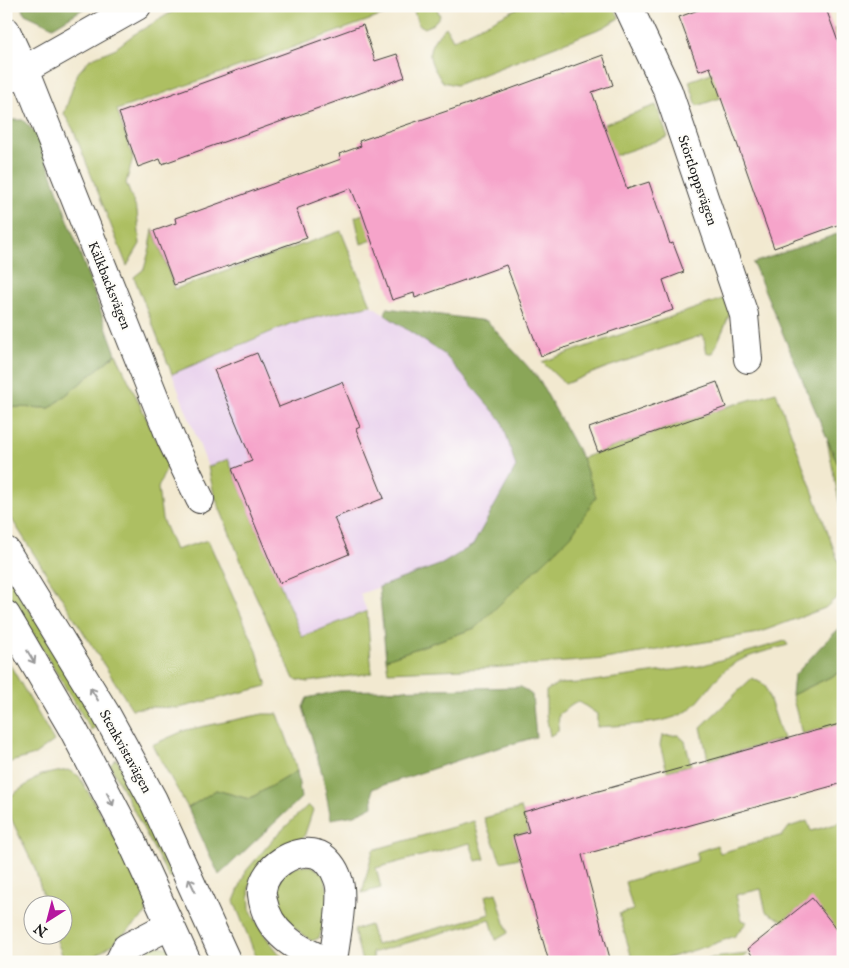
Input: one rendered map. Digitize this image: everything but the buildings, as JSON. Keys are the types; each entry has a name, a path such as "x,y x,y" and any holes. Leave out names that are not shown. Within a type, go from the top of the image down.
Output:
{"street":[{"path":"15,75 137,6"},
{"name":"Störtloppsvägen","path":"628,6 668,91 744,315 748,359"},
{"name":"Kälkbacksvägen","path":"6,31 15,75 171,439 200,499"},
{"name":"Stenkvistavägen","path":"6,551 106,714 153,800 227,962"},
{"path":"6,616 74,730 131,840 187,962"},
{"path":"120,962 126,948 170,925 204,912"}],"shaded area":[{"path":"371,305 444,354 503,421 516,467 473,545 442,564 360,594 367,611 302,637 228,459 208,467 172,374 292,323"}],"green space":[{"path":"21,6 88,6 53,27 25,14"},
{"path":"182,6 402,6 403,8 117,110 133,158 126,183 137,211 140,244 127,266 73,129 64,114 77,74 90,59 116,48 133,35"},
{"path":"412,6 436,6 440,16 433,24 425,28 418,24"},
{"path":"522,6 558,6 561,12 572,6 613,6 619,18 604,27 456,85 443,82 433,67 430,53 434,41 446,27 453,40"},
{"path":"843,26 843,55 697,106 689,81"},
{"path":"656,105 668,137 361,244 355,217"},
{"path":"6,120 23,120 38,136 116,354 50,408 6,407"},
{"path":"153,229 175,289 341,231 371,305 292,323 172,374 134,277 144,269"},
{"path":"843,232 843,476 753,263"},
{"path":"725,298 730,314 713,353 707,353 703,335 605,368 565,384 542,362"},
{"path":"387,308 487,321 538,378 582,458 596,497 571,536 475,628 386,659 379,587 442,564 473,545 516,467 502,421 444,354 385,315"},
{"path":"116,354 168,464 158,488 162,519 175,550 208,540 257,651 267,686 179,708 150,707 132,709 6,510 6,407 50,408"},
{"path":"776,392 843,574 843,592 825,608 758,633 605,659 490,668 388,672 386,659 475,628 596,497 582,458 726,407"},
{"path":"827,440 843,476 843,520 842,516"},
{"path":"228,459 302,637 367,611 372,673 307,682 294,679 249,581 214,494 208,467"},
{"path":"6,573 49,640 97,726 91,730 6,589"},
{"path":"843,625 843,671 792,695 794,676"},
{"path":"785,641 788,645 752,655 735,663 717,679 694,706 675,717 642,724 597,727 597,714 578,701 559,714 558,731 550,736 546,715 546,691 557,684 580,683 700,666"},
{"path":"6,658 54,741 35,755 7,763"},
{"path":"843,671 843,723 802,734 792,695"},
{"path":"752,678 765,685 783,739 708,760 701,727"},
{"path":"521,687 532,695 536,737 474,755 372,789 373,806 355,815 331,819 323,777 303,707 307,698 339,691"},
{"path":"263,714 278,714 297,771 249,799 216,790 188,808 152,745 186,730"},
{"path":"678,735 685,741 691,765 667,771 660,745 662,736"},
{"path":"116,759 122,766 176,875 169,878 110,765"},
{"path":"68,770 79,776 148,896 146,914 113,944 89,960 63,957 59,946 72,946 72,896 43,896 35,869 9,814 6,799 41,775"},
{"path":"297,771 301,798 219,875 188,808 216,790 249,799"},
{"path":"308,805 313,810 304,837 279,851 249,887 250,909 265,936 286,962 258,962 234,901 246,871 275,837"},
{"path":"521,808 529,832 514,836 519,858 501,862 484,818"},
{"path":"474,821 485,859 476,861 470,843 376,868 381,888 362,893 373,850"},
{"path":"807,821 811,831 843,822 843,929 837,931 812,899 783,921 766,912 761,889 736,895 742,920 747,922 735,936 655,962 633,962 619,914 633,910 625,882 697,861 697,852 717,845 720,853 783,835 789,827"},
{"path":"296,866 310,866 324,873 331,906 319,938 312,941 288,921 277,902 275,893 277,884 284,874"},
{"path":"496,893 508,933 496,940 490,919 372,953 374,962 362,962 354,930 370,925 376,945 490,914 485,896"},
{"path":"152,945 171,948 179,962 140,962"},
{"path":"748,954 738,962 700,962 712,958"}]}
